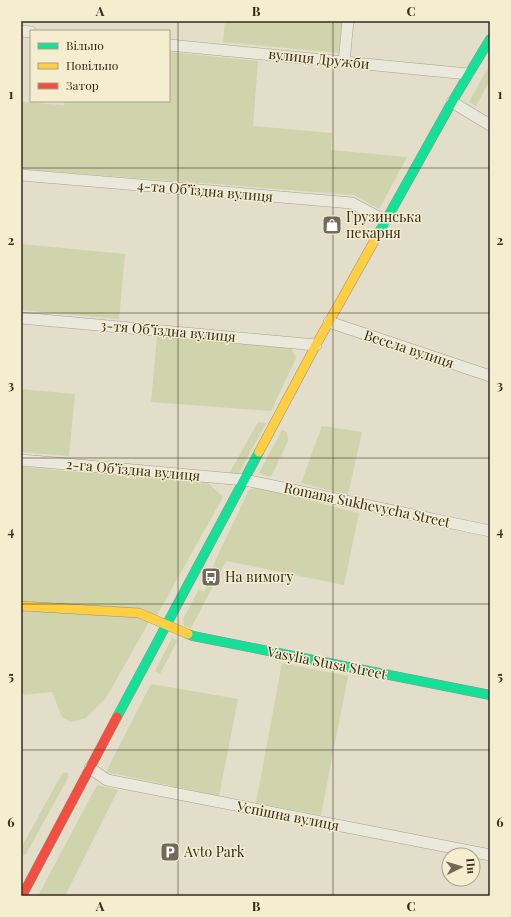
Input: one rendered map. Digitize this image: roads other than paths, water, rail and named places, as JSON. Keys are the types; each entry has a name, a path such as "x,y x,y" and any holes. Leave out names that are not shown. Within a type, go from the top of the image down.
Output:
{"main road":[{"path":"22,896 328,322 468,74 490,39"},
{"name":"Vasylia Stusa Street","path":"21,606 139,614 193,636 490,695"}],"street":[{"path":"344,62 348,21"},
{"name":"вулиця Дружби","path":"170,45 468,74"},
{"path":"452,102 490,125"},
{"name":"4-та Обʼїздна вулиця","path":"21,175 352,203 386,221"},
{"name":"3-тя Обʼїздна вулиця","path":"21,318 316,344"},
{"name":"Весела вулиця","path":"328,322 490,376"},
{"name":"2-га Обʼїздна вулиця","path":"21,460 245,480"},
{"name":"Romana Sukhevycha Street","path":"245,480 490,531"},
{"name":"Успішна вулиця","path":"90,768 107,780 490,855"}],"place":[{"name":"Грузинська пекарня","path":"332,225"},
{"name":"На вимогу","path":"211,577"},
{"name":"Avto Park","path":"170,852"}]}
